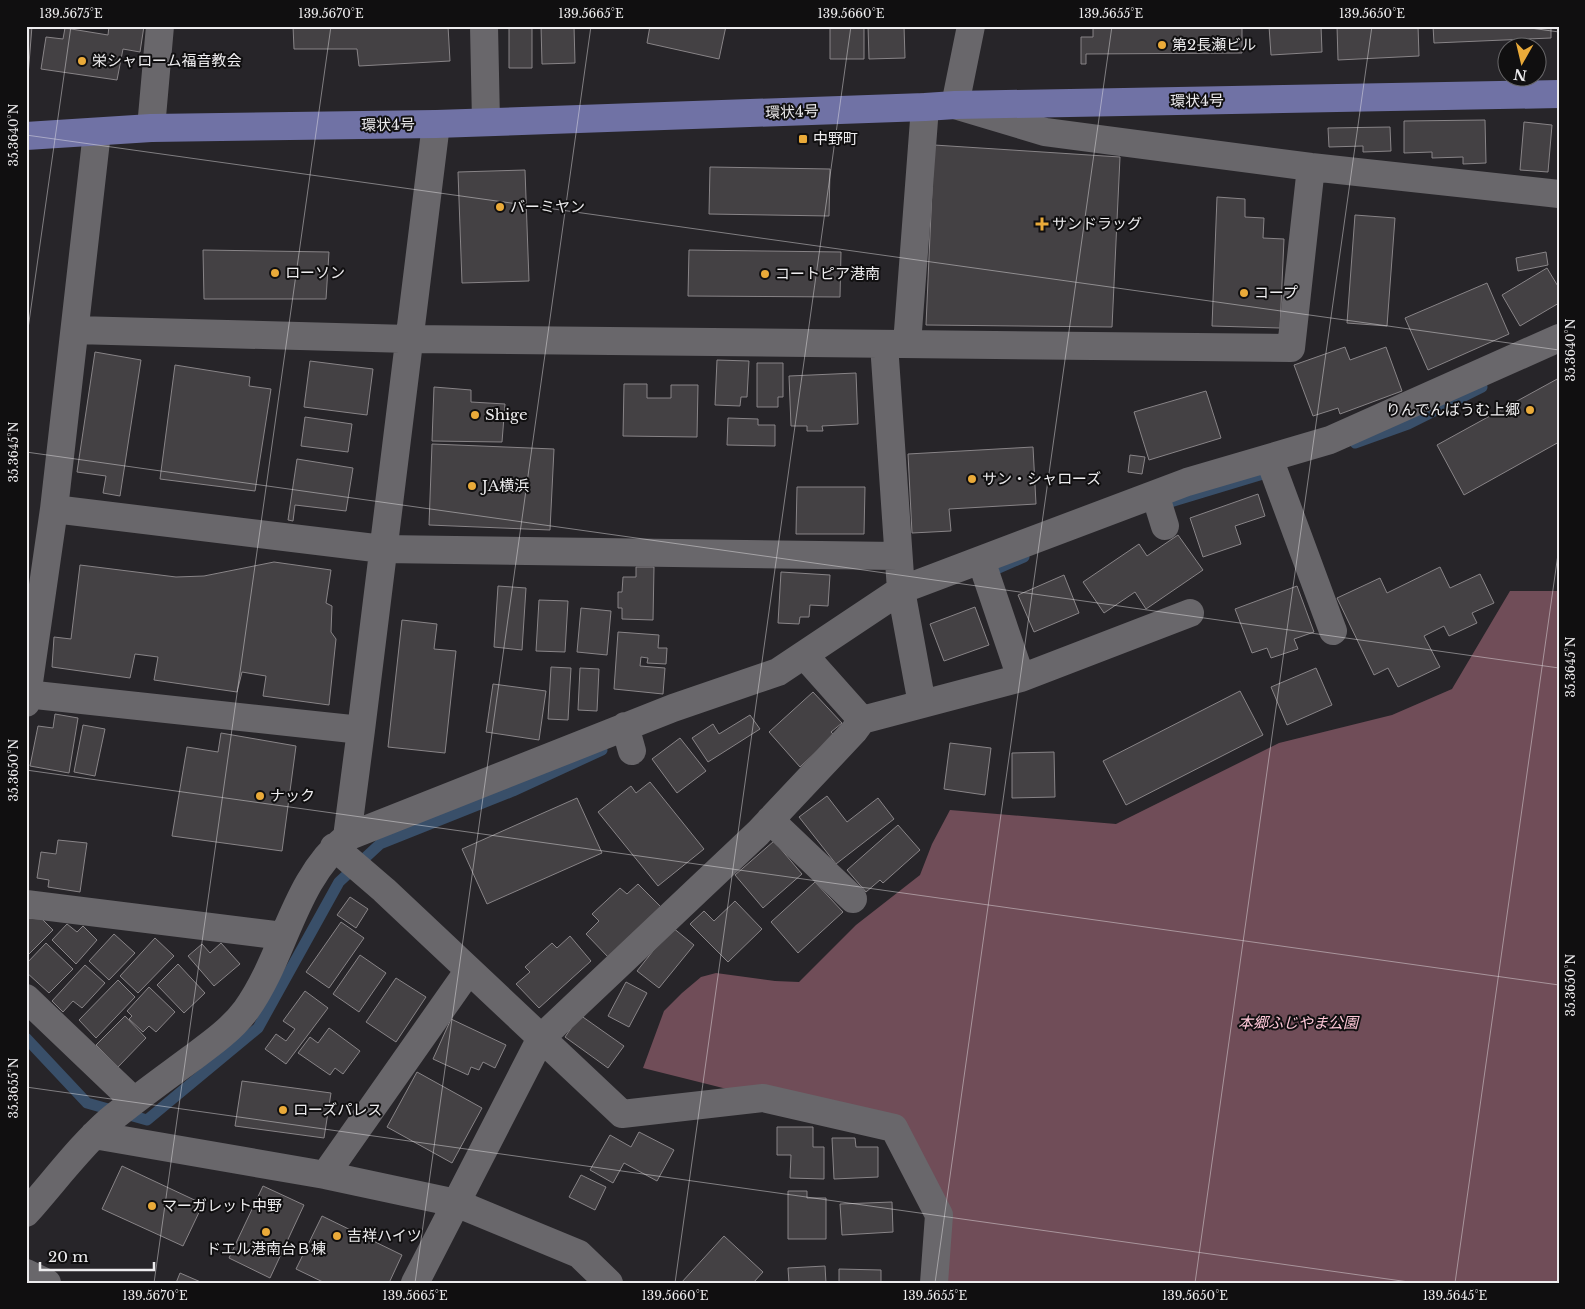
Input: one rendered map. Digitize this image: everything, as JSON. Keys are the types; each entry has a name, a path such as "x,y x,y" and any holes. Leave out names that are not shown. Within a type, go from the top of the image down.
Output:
{"main road":[{"name":"環状4号","path":"26,136 151,128 436,124 955,105 1559,94"}],"street":[{"path":"151,128 160,26"},
{"path":"484,26 486,122"},
{"path":"971,26 955,105 1045,132 1311,167 1559,194"},
{"path":"922,704 901,594 898,556 895,344 925,107"},
{"path":"344,848 361,730 436,124"},
{"path":"97,132 54,510 27,697 361,730"},
{"path":"75,330 409,339 1290,348 1311,167"},
{"path":"26,1213 117,1115 220,1038 246,1010 313,875 344,848 628,736 673,708 778,672 901,594 1188,482 1269,460 1330,440 1559,338"},
{"path":"1269,460 1334,631"},
{"path":"1156,496 1165,526"},
{"path":"54,510 383,549 898,556"},
{"path":"982,562 1021,678"},
{"path":"415,1283 541,1038 770,820 862,720 1021,678 1190,613"},
{"path":"804,656 862,720"},
{"path":"770,820 853,899"},
{"path":"344,848 384,890 622,1114 763,1098 894,1128 939,1215 934,1283"},
{"path":"26,904 283,936"},
{"path":"325,1175 469,970"},
{"path":"26,998 117,1115 325,1175 456,1203 579,1254 609,1283"},
{"path":"26,1273 47,1283"}],"green space":[{"name":"本郷ふじやま公園","path":"1510,591 1559,591 1559,1283 932,1283 939,1215 894,1128 643,1068 664,1011 701,977 716,973 775,981 799,982 856,925 920,875 932,844 950,810 1116,824 1279,743 1392,715 1452,689"}],"building":[{"path":"26,26 32,26 28,76 26,76"},
{"name":"栄シャローム福音教会","path":"109,26 144,26 140,52 123,49 117,80 41,69 46,37 63,39 65,28 108,35"},
{"path":"293,26 448,26 450,61 359,66 357,49 294,49"},
{"path":"509,26 532,26 532,68 509,68"},
{"path":"541,26 574,26 575,63 542,64"},
{"path":"650,26 726,26 719,59 647,43"},
{"path":"830,26 864,26 864,59 830,59"},
{"path":"868,26 904,26 905,58 869,59"},
{"name":"第2長瀬ビル","path":"1136,26 1242,26 1242,53 1086,54 1086,64 1081,64 1081,37 1093,37 1093,28 1136,28"},
{"path":"1269,26 1321,26 1322,52 1271,55"},
{"path":"1337,26 1418,26 1419,56 1338,60"},
{"path":"1433,26 1551,26 1551,38 1498,38 1498,40 1434,43"},
{"path":"1485,120 1486,163 1463,164 1463,157 1432,158 1432,152 1404,153 1404,121"},
{"path":"1524,122 1552,125 1548,172 1520,170"},
{"path":"1390,127 1391,151 1363,152 1363,146 1329,147 1328,128"},
{"path":"934,145 1120,157 1112,327 926,325"},
{"path":"710,167 830,169 829,216 709,214"},
{"path":"525,170 529,281 462,283 458,172"},
{"path":"1217,197 1245,199 1245,217 1264,218 1263,238 1284,239 1280,328 1212,326"},
{"path":"1355,215 1395,218 1387,326 1347,323"},
{"path":"203,250 329,252 326,299 204,299"},
{"name":"コートピア港南","path":"689,250 841,252 840,297 688,296"},
{"path":"1546,252 1548,265 1518,271 1516,258"},
{"path":"1547,268 1559,288 1559,303 1520,326 1502,295"},
{"path":"1487,283 1509,334 1428,370 1405,318"},
{"path":"1345,347 1350,360 1386,347 1402,391 1340,414 1338,408 1313,416 1294,365"},
{"path":"95,352 141,360 120,496 103,493 106,476 77,472"},
{"path":"717,360 749,361 747,397 741,397 740,406 715,405"},
{"path":"310,361 373,369 367,415 304,407"},
{"path":"757,363 783,363 783,397 778,397 778,407 757,407"},
{"path":"175,365 250,377 249,386 271,389 255,491 160,479"},
{"path":"856,373 858,424 822,426 823,431 807,431 807,426 791,426 789,376"},
{"name":"りんでんばうむ上郷","path":"1559,378 1559,442 1464,495 1437,445"},
{"path":"624,384 647,384 647,398 671,398 671,385 698,385 697,437 623,436"},
{"path":"434,387 471,390 471,402 505,404 502,442 432,441"},
{"path":"1206,391 1221,438 1149,460 1134,412"},
{"path":"305,417 352,424 348,452 301,446"},
{"path":"728,418 758,419 758,425 775,425 775,446 727,445"},
{"path":"432,444 554,449 550,530 429,525"},
{"name":"サン・シャローズ","path":"1033,447 1036,504 949,509 951,531 912,533 908,454"},
{"path":"1130,455 1145,457 1142,474 1128,472"},
{"path":"297,459 353,468 346,511 295,505 293,521 288,520"},
{"path":"797,487 865,487 864,534 796,534"},
{"path":"1258,494 1265,516 1235,526 1241,544 1203,557 1190,518"},
{"path":"1178,535 1203,570 1146,609 1135,592 1104,613 1083,582 1139,544 1147,556"},
{"path":"274,562 331,570 326,603 332,606 331,632 336,639 329,705 263,696 266,676 242,672 237,692 154,680 158,657 135,654 130,678 52,667 54,637 71,639 80,565 176,577 204,576"},
{"path":"636,567 654,567 653,620 622,619 622,608 618,608 618,592 622,592 623,577 636,577"},
{"path":"1440,567 1450,588 1480,574 1494,603 1472,613 1477,623 1449,636 1444,626 1424,636 1440,667 1398,687 1388,668 1374,675 1337,598 1380,578 1387,593"},
{"path":"781,572 830,575 828,606 810,605 809,617 800,617 799,624 778,623"},
{"path":"1064,575 1079,613 1034,632 1018,595"},
{"path":"498,586 526,588 522,650 494,647"},
{"path":"1297,586 1314,632 1294,639 1298,649 1271,658 1267,648 1252,653 1235,609"},
{"path":"539,600 568,601 565,652 536,651"},
{"path":"975,607 989,645 944,661 930,624"},
{"path":"581,608 611,611 607,655 577,652"},
{"path":"402,620 437,624 434,649 456,651 445,753 388,747"},
{"path":"618,632 659,635 658,648 667,648 666,664 647,663 648,658 641,657 640,666 665,668 663,694 614,689"},
{"path":"551,667 571,668 568,720 548,719"},
{"path":"580,668 599,669 597,711 578,710"},
{"path":"1316,668 1332,705 1287,725 1271,687"},
{"path":"493,684 546,691 539,740 486,732"},
{"path":"1240,691 1263,735 1126,805 1103,761"},
{"path":"813,692 842,723 831,732 834,735 800,767 769,732"},
{"path":"55,714 78,718 69,773 30,766 38,726 53,728"},
{"path":"750,715 760,729 708,762 692,738 713,724 719,734"},
{"path":"83,725 105,729 95,776 74,772"},
{"path":"221,733 296,746 282,851 172,836 187,747 218,752"},
{"path":"680,738 706,771 677,793 652,759"},
{"path":"950,743 991,748 985,795 944,789"},
{"path":"1054,752 1055,797 1012,798 1012,753"},
{"path":"650,782 704,849 658,886 598,812 631,786 636,793"},
{"path":"827,796 847,822 878,798 894,819 836,864 799,817"},
{"path":"577,798 602,853 487,904 462,849"},
{"path":"898,825 920,850 883,883 880,880 866,892 847,870"},
{"path":"58,840 87,843 80,892 48,887 49,880 37,878 41,852 56,854"},
{"path":"774,841 802,874 763,908 735,875"},
{"path":"815,882 843,912 798,953 771,922"},
{"path":"638,884 661,907 609,958 586,934 599,921 592,914 620,888 627,894"},
{"path":"350,897 368,909 356,928 337,915"},
{"path":"735,901 762,929 728,962 690,924 704,911 714,921"},
{"path":"26,918 42,919 53,930 26,957"},
{"path":"341,922 364,938 329,988 306,972"},
{"path":"67,924 77,932 83,926 97,940 76,964 52,940"},
{"path":"672,927 694,945 659,988 637,971"},
{"path":"114,934 135,953 109,980 89,961"},
{"path":"570,936 591,961 539,1008 516,984 530,972 525,967 552,943 557,948"},
{"path":"155,938 174,956 138,993 120,976"},
{"path":"46,943 73,969 49,993 26,972 26,964"},
{"path":"221,943 240,964 214,986 188,956 202,944 210,953"},
{"path":"360,955 386,973 359,1012 333,994"},
{"path":"178,964 205,993 184,1013 157,985"},
{"path":"85,965 105,983 82,1008 73,1001 63,1012 52,1001"},
{"path":"396,978 426,997 396,1042 366,1022"},
{"path":"118,980 135,997 96,1038 79,1020"},
{"path":"626,982 647,993 629,1027 608,1016"},
{"path":"149,987 175,1012 156,1032 149,1026 143,1032 129,1019 132,1016 127,1011"},
{"path":"305,991 328,1008 286,1064 265,1049 276,1034 286,1041 295,1029 283,1021"},
{"path":"580,1015 624,1046 608,1068 565,1037"},
{"path":"125,1016 146,1038 118,1067 96,1045"},
{"path":"451,1019 506,1045 495,1068 483,1062 479,1070 471,1067 468,1075 433,1059"},
{"path":"329,1028 360,1051 343,1074 335,1068 330,1075 298,1053 310,1037 318,1043"},
{"path":"417,1072 482,1108 452,1163 387,1127"},
{"name":"ローズパレス","path":"242,1081 331,1093 324,1138 235,1126"},
{"path":"777,1127 813,1127 813,1147 824,1147 824,1179 790,1178 791,1155 777,1155"},
{"path":"639,1132 674,1150 657,1181 624,1163 613,1183 590,1170 610,1135 631,1147"},
{"path":"832,1138 855,1138 856,1147 878,1147 878,1177 834,1179"},
{"name":"マーガレット中野","path":"122,1166 203,1204 183,1246 102,1209"},
{"path":"581,1175 606,1187 595,1210 569,1197"},
{"name":"ドエル港南台Ｂ棟","path":"263,1186 304,1205 270,1278 229,1258"},
{"path":"788,1191 807,1191 807,1198 826,1198 826,1239 788,1239"},
{"path":"892,1202 893,1232 842,1235 840,1204"},
{"name":"吉祥ハイツ","path":"322,1216 402,1255 389,1283 325,1283 296,1269"},
{"path":"724,1236 763,1272 753,1283 681,1283"},
{"path":"825,1266 826,1283 789,1283 788,1268"},
{"path":"839,1269 881,1270 881,1283 839,1283"},
{"path":"180,1273 203,1283 176,1283"}],"waterway":[{"path":"1355,443 1408,424 1482,387"},
{"path":"1167,503 1273,471"},
{"path":"985,574 1024,557"},
{"path":"26,1038 87,1103 147,1120 258,1028 339,882 380,844 513,791 602,750"}],"place":[{"name":"第2長瀬ビル","path":"1162,45"},
{"name":"栄シャローム福音教会","path":"82,61"},
{"name":"中野町","path":"803,139"},
{"name":"バーミヤン","path":"500,207"},
{"name":"サンドラッグ","path":"1042,224"},
{"name":"ローソン","path":"275,273"},
{"name":"コートピア港南","path":"765,274"},
{"name":"コープ","path":"1244,293"},
{"name":"りんでんばうむ上郷","path":"1530,410"},
{"name":"Shige","path":"475,415"},
{"name":"サン・シャローズ","path":"972,479"},
{"name":"JA横浜","path":"472,486"},
{"name":"ナック","path":"260,796"},
{"name":"ローズパレス","path":"283,1110"},
{"name":"マーガレット中野","path":"152,1206"},
{"name":"ドエル港南台Ｂ棟","path":"266,1232"},
{"name":"吉祥ハイツ","path":"337,1236"}]}
